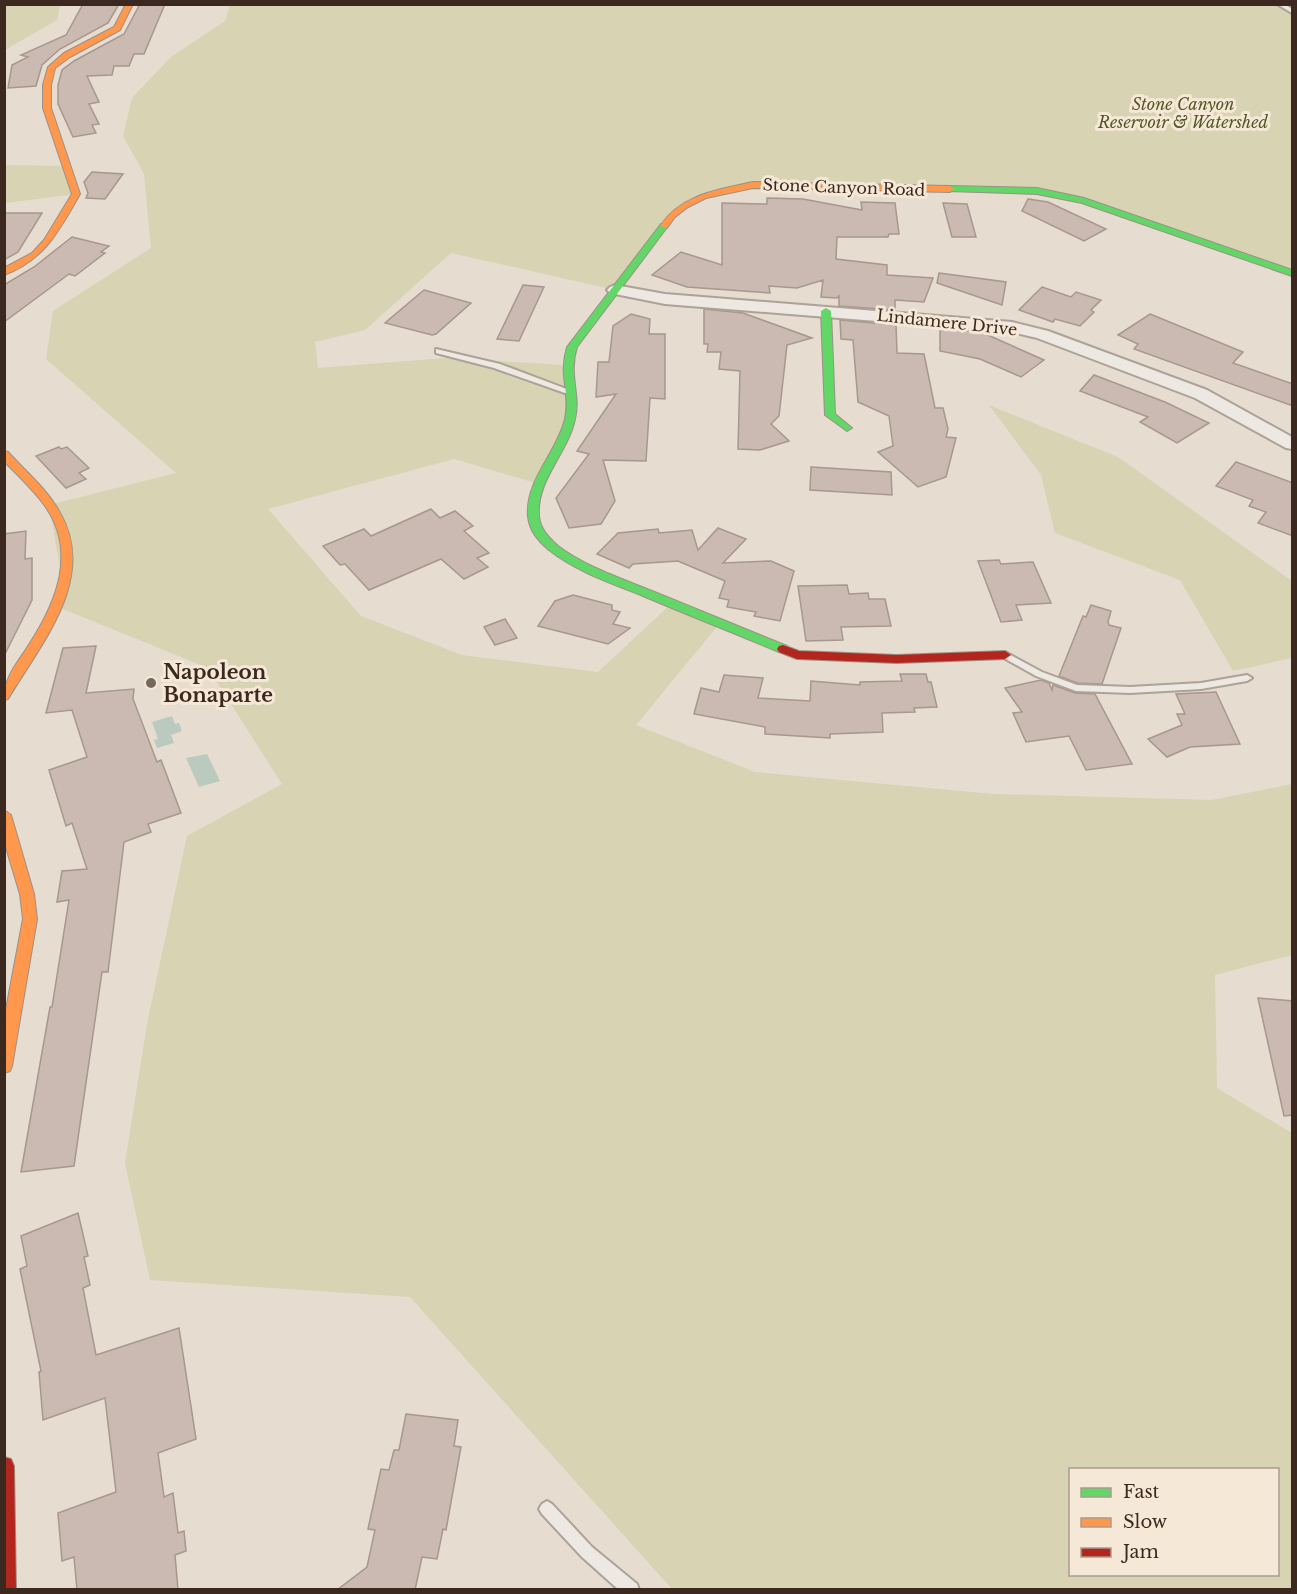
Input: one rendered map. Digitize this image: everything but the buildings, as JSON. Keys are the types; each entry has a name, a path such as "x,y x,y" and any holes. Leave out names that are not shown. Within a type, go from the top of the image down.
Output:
{"street":[{"path":"4,272 35,255 48,240 76,194 47,108 47,85 52,67 68,54 117,27 130,4"},
{"name":"Stone Canyon Road","path":"1005,655 897,659 797,655 585,568 561,555 538,533 530,513 534,494 561,445 570,416 566,365 576,340 672,215 703,196 729,189 784,184 887,190 1037,191 1060,195 1293,273"},
{"name":"Lindamere Drive","path":"615,290 664,299 984,323 1042,334 1201,393 1293,444"},
{"path":"826,311 830,415 847,428"},
{"path":"4,454 56,514 68,554 64,590 58,607 4,696"},
{"path":"4,815 27,894 30,919 4,1066"},
{"path":"4,1466 6,1590"}],"lane":[{"path":"1279,4 1293,12"},
{"path":"439,351 497,366 568,391"},
{"path":"1005,655 1039,674 1076,688 1130,690 1201,686 1247,678"},
{"path":"547,1509 586,1552 631,1590"}],"green space":[{"path":"4,5 60,5 57,20 5,50"},
{"name":"Stone Canyon Reservoir & Watershed","path":"230,5 1292,5 1292,273 1060,195 753,185 685,205 615,290 451,253 365,330 315,342 318,368 445,358 566,365 571,416 539,484 454,459 268,509 361,616 462,655 598,672 672,603 720,623 636,725 755,772 994,794 1212,800 1292,784 1292,955 1215,975 1217,1088 1292,1133 1292,1589 672,1589 410,1297 150,1280 125,1163 147,1024 187,836 282,784 208,668 58,607 64,590 49,505 176,473 46,359 53,311 151,248 144,174 123,136 132,98 171,57 225,21"},
{"path":"4,165 67,166 76,194 5,203"},
{"path":"989,405 1118,457 1292,581 1292,658 1233,671 1180,580 1055,533 1041,475"}],"shaded area":[{"path":"172,716 175,724 179,723 182,731 171,735 174,743 157,748 154,740 158,739 152,722"},
{"path":"207,754 220,781 199,787 186,758"}],"traffic: fast":[{"path":"950,189 1037,191 1084,201 1292,273"},
{"path":"664,226 572,347 567,367 571,402 570,420 537,490 534,518 538,531 547,543 585,568 783,649"},
{"path":"826,311 830,415 847,428"}],"traffic: slow":[{"path":"4,272 35,255 48,241 76,194 47,108 47,85 52,67 67,55 117,28 130,4"},
{"path":"664,226 672,215 703,196 753,185 950,189"},
{"path":"4,454 38,490 55,513 66,538 68,562 65,586 56,609 4,696"},
{"path":"4,815 27,894 30,919 4,1066"}],"traffic: jam":[{"path":"783,649 797,655 897,659 1005,655"},
{"path":"4,1466 6,1590"}],"place":[{"name":"Napoleon Bonaparte","path":"151,683"}]}
